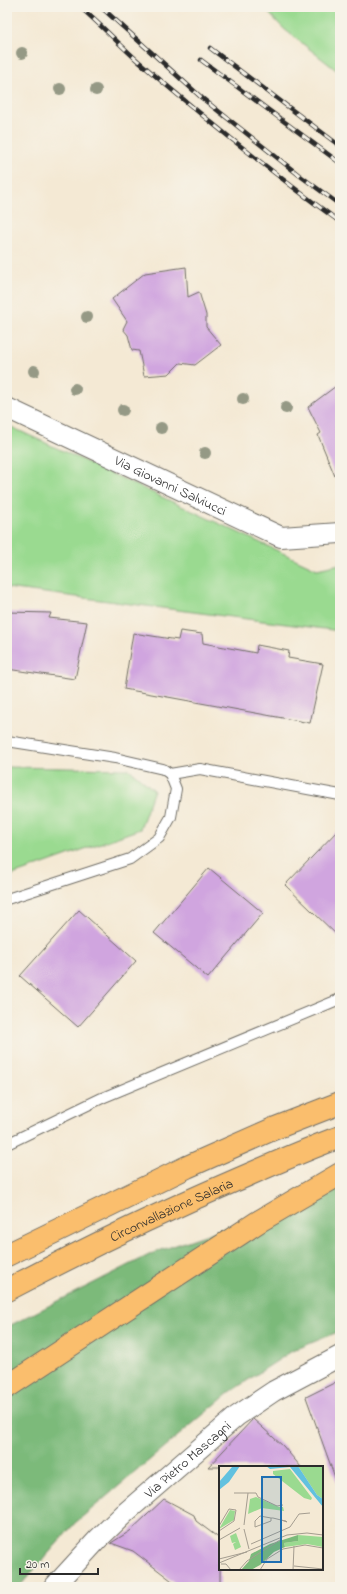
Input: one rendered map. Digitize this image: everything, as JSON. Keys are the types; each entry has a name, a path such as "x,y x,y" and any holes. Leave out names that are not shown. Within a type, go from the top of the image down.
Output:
{"highway":[{"path":"7,1255 186,1167 273,1129 340,1103"},
{"name":"Circonvallazione Salaria","path":"7,1290 141,1223 291,1156 340,1136"},
{"path":"7,1386 258,1222 340,1174"}],"street":[{"name":"Via Giovanni Salviucci","path":"7,408 281,537 340,533"},
{"name":"Via Pietro Mascagni","path":"54,1587 98,1539 125,1513 237,1416 274,1391 340,1356"}],"lane":[{"path":"7,741 115,758 163,769 170,774 176,789 171,817 159,838 130,859 7,899"},
{"path":"170,774 200,769 340,795"},
{"path":"7,1144 102,1098 340,999"}],"green space":[{"path":"263,7 340,7 340,73 284,29"},
{"path":"7,425 317,569 340,564 340,631 7,588"},
{"path":"7,767 129,769 154,790 140,829 7,877"},
{"path":"340,1188 340,1331 292,1351 230,1392 75,1523 19,1587 7,1587 7,1327 153,1253"}],"building":[{"path":"186,267 188,297 199,292 206,315 206,327 221,345 195,365 180,363 169,374 144,376 139,351 132,350 128,335 123,329 127,321 112,299 145,273"},
{"path":"340,383 339,486 318,435 321,433 308,407"},
{"path":"7,612 51,613 49,618 87,622 75,679 7,669"},
{"path":"180,631 202,634 203,643 256,653 257,645 289,651 288,658 323,664 310,723 124,689 133,633 178,640"},
{"path":"340,828 340,938 285,885"},
{"path":"209,868 263,913 208,978 154,933"},
{"path":"79,910 136,961 78,1027 20,976"},
{"path":"340,1380 340,1482 337,1483 306,1397"},
{"path":"253,1419 283,1446 300,1466 219,1466 208,1467"},
{"path":"164,1499 194,1515 196,1521 219,1538 220,1587 180,1587 133,1551 111,1543 130,1531"}],"railway":[{"path":"80,7 138,61 187,103 262,163 340,222"},
{"path":"101,7 202,98 299,175 340,205"},
{"path":"210,48 340,146"},
{"path":"201,60 340,163"}]}
